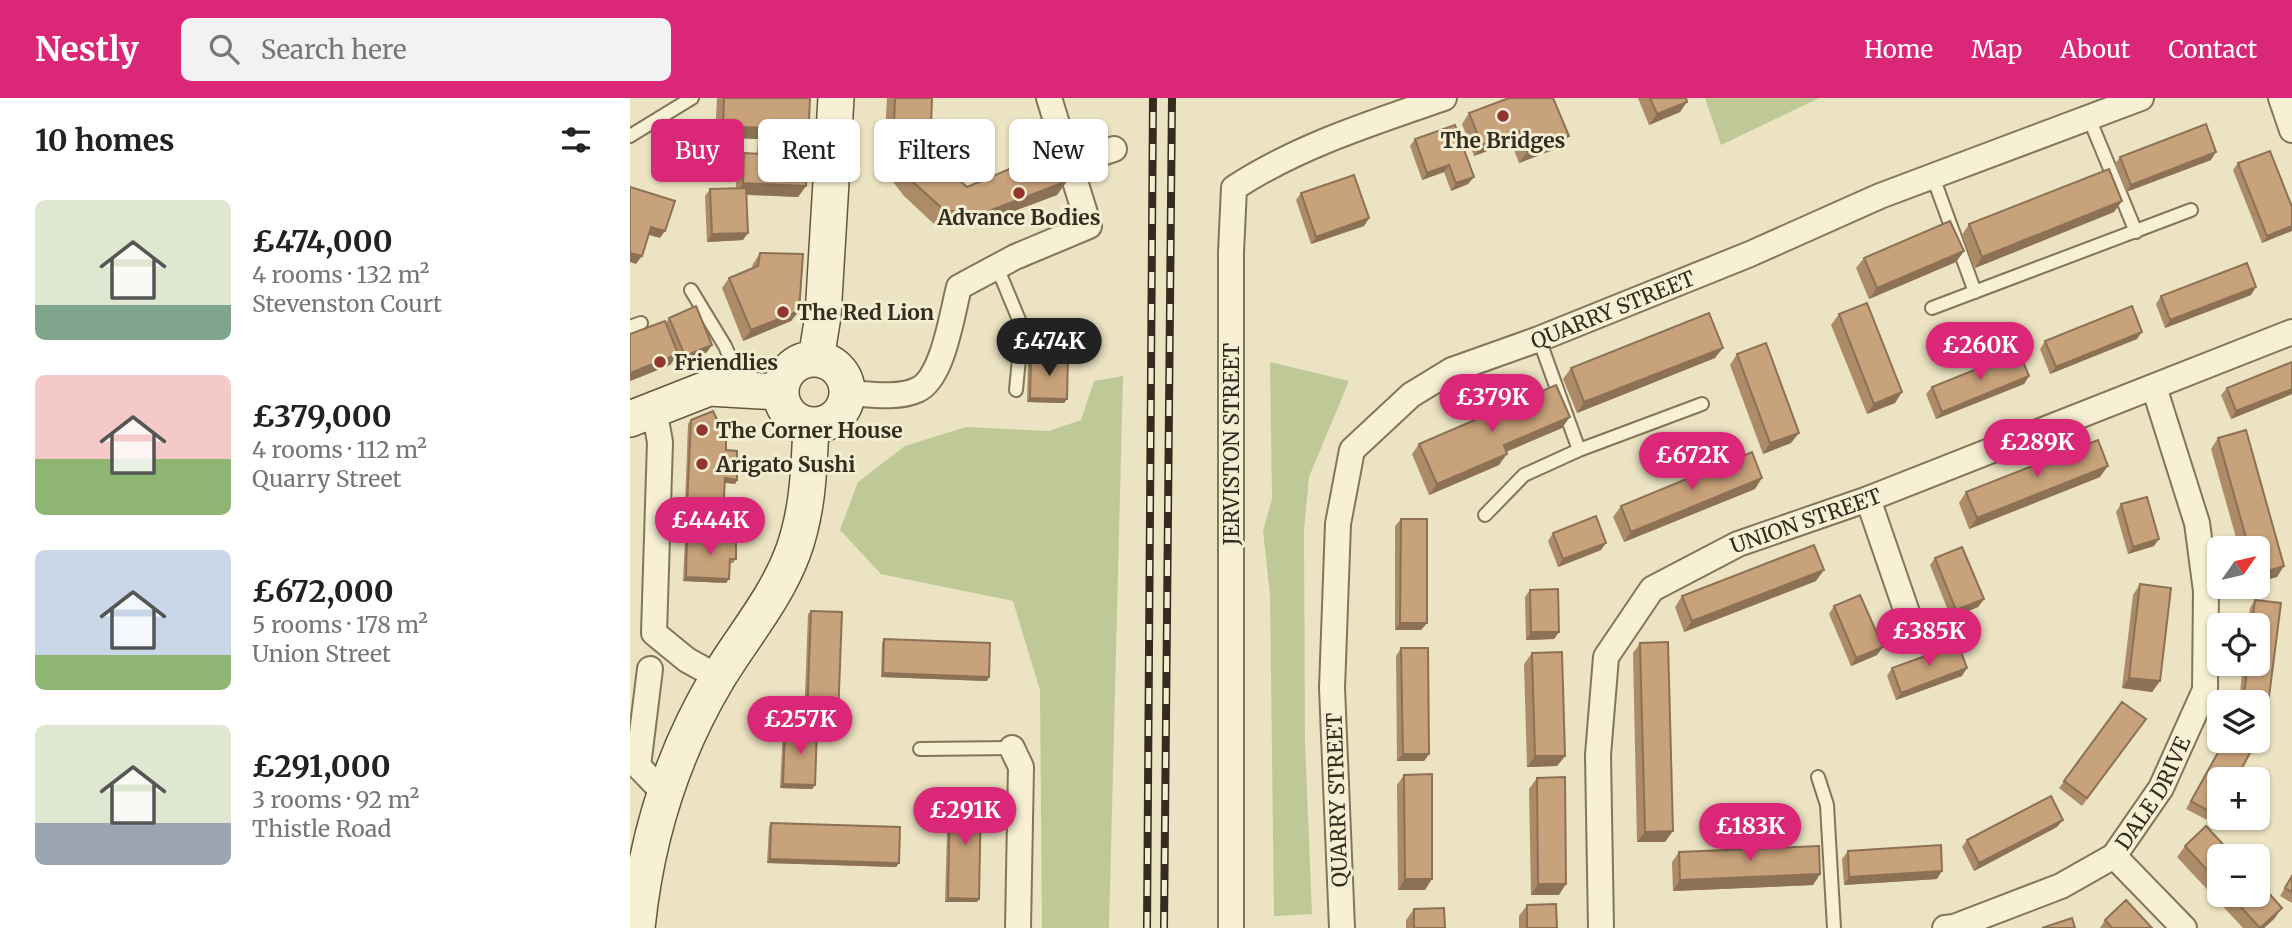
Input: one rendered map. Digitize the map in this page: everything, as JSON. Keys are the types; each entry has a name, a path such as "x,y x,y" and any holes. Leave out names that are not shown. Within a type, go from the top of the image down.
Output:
{"main road":[{"path":"816,359 823,316 836,98"},
{"path":"816,359 835,366 842,373 847,393 840,413 832,420 811,426 793,418 782,402 780,392 782,381 795,364 816,359"},
{"path":"642,414 709,388 780,392"},
{"path":"637,928 637,877 665,794 718,677 768,604 793,553 807,502 811,426"}],"street":[{"path":"1049,98 1056,119"},
{"name":"JERVISTON STREET","path":"1231,928 1231,251 1234,188 1264,168 1344,132 1444,98"},
{"name":"QUARRY STREET","path":"1342,928 1332,688 1338,524 1352,450 1411,395 1452,370 1539,339 1933,177 2141,98"},
{"path":"2281,98 2292,130"},
{"path":"1108,151 1114,149"},
{"path":"847,393 884,395 917,391 932,379 958,288 997,267 1089,226 1076,182"},
{"name":"UNION STREET","path":"1601,928 1598,755 1606,657 1652,589 1738,544 1868,499 2292,332"},
{"name":"DALE DRIVE","path":"1945,928 1954,927 2061,886 2114,856 2161,788 2205,690 2206,591 2197,523 2154,387"},
{"path":"642,414 660,442 654,633 640,672 638,766 665,794"},
{"path":"1868,499 1911,624"},
{"path":"654,633 687,660 718,677"},
{"path":"1012,748 1021,767 1018,928"},
{"path":"2114,856 2184,928"}],"lane":[{"path":"630,136 692,98"},
{"path":"2089,118 2136,232"},
{"path":"1933,177 1975,292"},
{"path":"1931,309 2191,210"},
{"path":"997,267 1022,327 1016,390"},
{"path":"691,290 724,346 744,390"},
{"path":"1539,339 1578,450"},
{"path":"1485,515 1524,475 1578,450 1702,404"},
{"path":"920,749 1012,748"},
{"path":"1818,777 1827,805 1834,928"}],"green space":[{"path":"1705,98 1819,98 1721,145"},
{"path":"1270,362 1349,381 1309,477 1304,530 1305,742 1312,914 1274,916 1270,594 1263,531 1272,499"},
{"path":"1123,376 1109,928 1042,928 1040,690 1013,601 881,574 840,530 858,482 905,446 966,427 1049,431 1081,420 1094,381"}],"building":[{"path":"724,98 810,98 809,119 758,119 758,128 744,127 744,119 723,119"},
{"path":"895,98 932,98 931,119 894,119"},
{"path":"1509,98 1553,98 1569,136 1527,152 1519,131 1482,145 1469,113"},
{"path":"1650,98 1686,98 1687,102 1657,114"},
{"path":"2206,124 2216,152 2131,185 2120,157"},
{"path":"1455,125 1474,177 1456,183 1449,165 1427,173 1415,139"},
{"path":"2270,151 2292,207 2292,226 2267,236 2238,163"},
{"path":"744,153 758,154 758,182 806,182 806,186 743,183"},
{"path":"1009,169 1009,182 1064,182 981,214 944,210 913,182 961,182 967,187 979,182 995,182 995,175"},
{"path":"2109,169 2122,201 1982,257 1969,224"},
{"path":"1354,175 1369,218 1316,237 1301,193"},
{"path":"630,187 675,201 665,231 651,227 642,256 630,253"},
{"path":"746,188 748,233 712,234 710,189"},
{"path":"1950,221 1964,251 1877,288 1864,258"},
{"path":"760,253 803,254 799,311 751,330 729,278 758,266"},
{"path":"2247,263 2256,287 2170,320 2161,296"},
{"path":"1867,303 1902,392 1874,404 1839,314"},
{"path":"696,306 712,345 685,356 669,318"},
{"path":"2132,306 2142,332 2056,367 2045,341"},
{"path":"1709,313 1723,348 1584,402 1571,368"},
{"path":"665,321 678,354 630,373 630,334"},
{"path":"1766,343 1799,433 1770,443 1737,354"},
{"path":"2019,352 2029,376 1942,412 1932,387"},
{"path":"1031,357 1068,358 1067,399 1030,398"},
{"path":"2292,362 2292,389 2236,411 2227,388"},
{"path":"1556,385 1570,417 1504,445 1507,454 1437,484 1419,444"},
{"path":"713,411 726,439 726,450 737,451 737,480 725,478 722,532 686,529 691,420"},
{"path":"2246,430 2284,566 2270,570 2270,536 2246,536 2218,438"},
{"path":"2098,440 2108,466 1977,518 1966,492"},
{"path":"1752,452 1762,478 1631,532 1621,506"},
{"path":"2147,497 2159,539 2133,547 2121,504"},
{"path":"1596,516 1606,543 1563,559 1553,533"},
{"path":"1401,519 1427,519 1427,623 1400,623"},
{"path":"687,536 736,539 736,559 730,559 729,579 686,577"},
{"path":"1814,545 1824,570 1692,621 1682,596"},
{"path":"1962,547 1984,599 1956,610 1935,558"},
{"path":"2140,584 2171,588 2160,681 2129,678"},
{"path":"1558,589 1559,632 1531,632 1530,590"},
{"path":"1860,595 1883,647 1856,658 1834,606"},
{"path":"2255,600 2281,603 2270,690 2245,690 2246,676 2270,676 2270,613 2253,613"},
{"path":"811,611 842,612 838,718 807,717"},
{"path":"884,639 990,643 989,677 883,673"},
{"path":"1668,642 1673,831 1645,832 1640,643"},
{"path":"1958,644 1967,668 1901,693 1892,668"},
{"path":"1401,648 1428,648 1429,754 1403,754"},
{"path":"1562,652 1565,756 1535,756 1532,653"},
{"path":"2122,702 2146,719 2087,798 2064,781"},
{"path":"785,727 817,728 815,785 783,784"},
{"path":"2218,753 2250,753 2242,767 2210,767"},
{"path":"2207,772 2207,810 2191,801"},
{"path":"1432,774 1432,879 1405,879 1404,775"},
{"path":"1565,777 1566,884 1538,884 1537,778"},
{"path":"950,795 981,796 979,899 948,898"},
{"path":"2051,796 2063,820 1979,863 1967,840"},
{"path":"771,823 900,827 899,863 770,859"},
{"path":"2206,826 2223,844 2207,844 2207,870 2185,846"},
{"path":"1941,845 1942,871 1849,877 1848,851"},
{"path":"1819,846 1820,874 1680,880 1679,852"},
{"path":"2292,876 2292,892 2285,888"},
{"path":"2270,894 2282,908 2260,928 2241,907 2270,907"},
{"path":"2126,900 2152,928 2112,928 2105,920"},
{"path":"1556,904 1557,928 1527,928 1527,905"},
{"path":"1444,908 1445,928 1414,928 1414,909"},
{"path":"2072,918 2075,928 2042,928"}],"railway":[{"path":"1147,928 1153,98"},
{"path":"1164,928 1172,98"}],"place":[{"name":"The Bridges","path":"1503,116"},
{"name":"Advance Bodies","path":"1019,193"},
{"name":"The Red Lion","path":"783,312"},
{"name":"Friendlies","path":"660,362"},
{"name":"The Corner House","path":"702,430"},
{"name":"Arigato Sushi","path":"702,464"}]}
